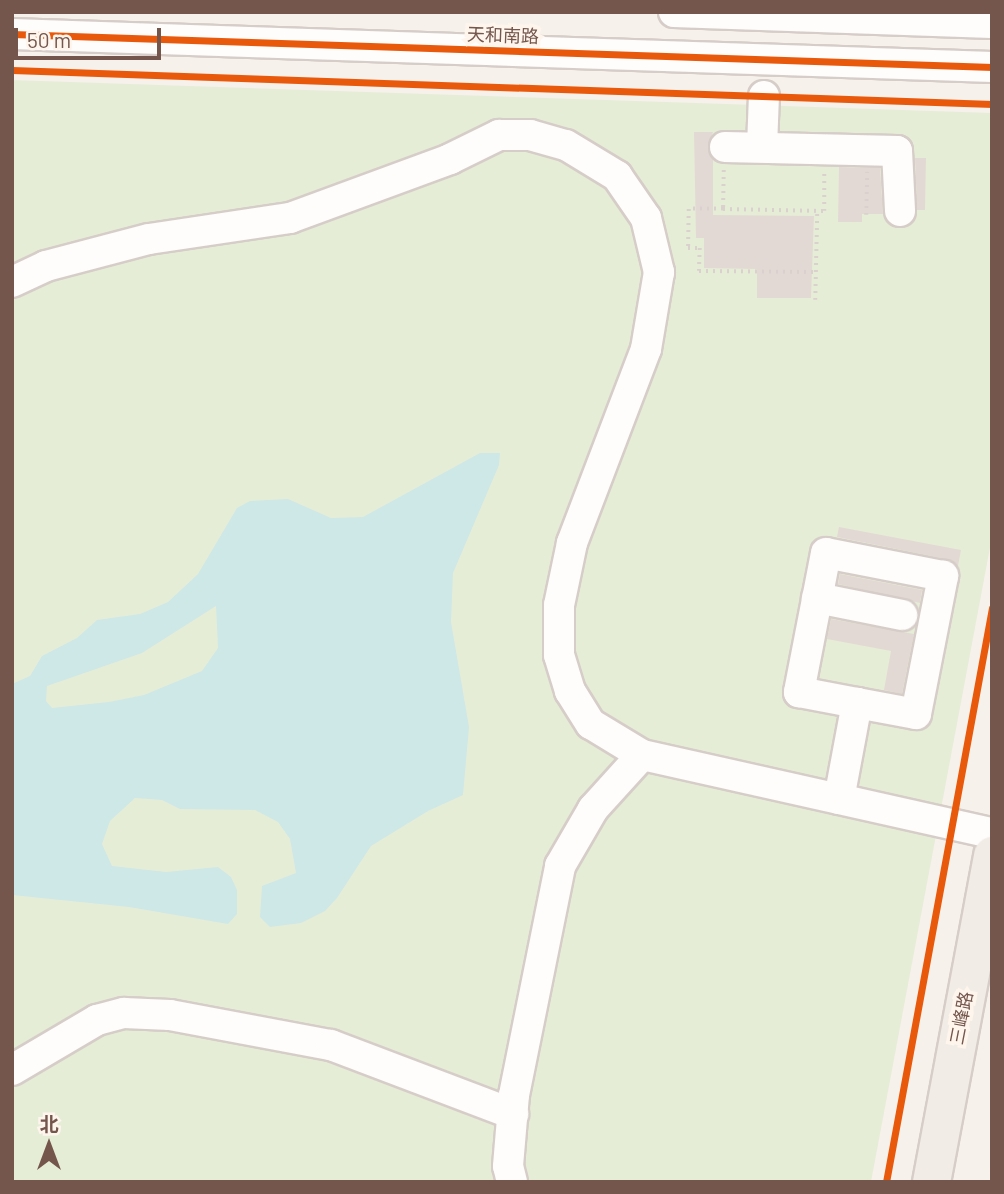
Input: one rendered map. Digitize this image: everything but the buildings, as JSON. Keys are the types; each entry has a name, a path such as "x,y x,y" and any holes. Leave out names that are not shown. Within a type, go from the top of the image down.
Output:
{"main road":[{"name":"三峰路","path":"931,1182 992,855"},
{"name":"三峰路","path":"954,1182 992,983"}],"street":[{"path":"674,12 992,23"},
{"name":"天和南路","path":"12,34 992,67"},
{"path":"762,147 764,96"},
{"path":"12,282 46,266 149,239 290,218 450,159 499,135 530,135 566,145 617,176 646,218 659,272 646,349 572,543 558,605 558,655 570,691 591,724 642,755 992,833"},
{"path":"724,147 867,149 900,154 900,211"},
{"path":"826,553 943,576 916,715 857,703 799,692 826,553"},
{"path":"817,598 902,615"},
{"path":"839,799 857,703"},
{"path":"512,1182 508,1166 513,1114 560,866 593,809 642,755"},
{"path":"12,1070 64,1035 97,1020 124,1013 170,1014 331,1045 513,1114"}],"path":[{"path":"723,209 724,147"},
{"path":"816,272 699,271 700,248 688,248 689,209 824,211 825,149"},
{"path":"866,215 867,149"},
{"path":"816,300 817,211"}],"green space":[{"path":"12,80 992,113 992,537 871,1182 12,1182"}],"water":[{"path":"480,453 500,453 499,465 453,573 451,622 469,727 463,795 428,811 371,846 337,898 325,911 301,923 270,927 260,917 262,886 296,873 290,839 278,822 255,810 180,809 162,800 135,798 110,821 102,844 112,866 166,872 218,867 231,877 237,890 237,914 228,924 129,907 12,895 12,684 30,676 42,656 77,638 97,620 140,614 168,602 198,574 237,508 250,501 288,499 331,518 363,517","holes":["216,606 218,648 202,671 144,695 52,708 46,701 47,686 142,653"]}],"cycle path":[{"path":"12,34 992,67"},
{"path":"12,70 992,104"},
{"path":"886,1182 992,608"}]}
